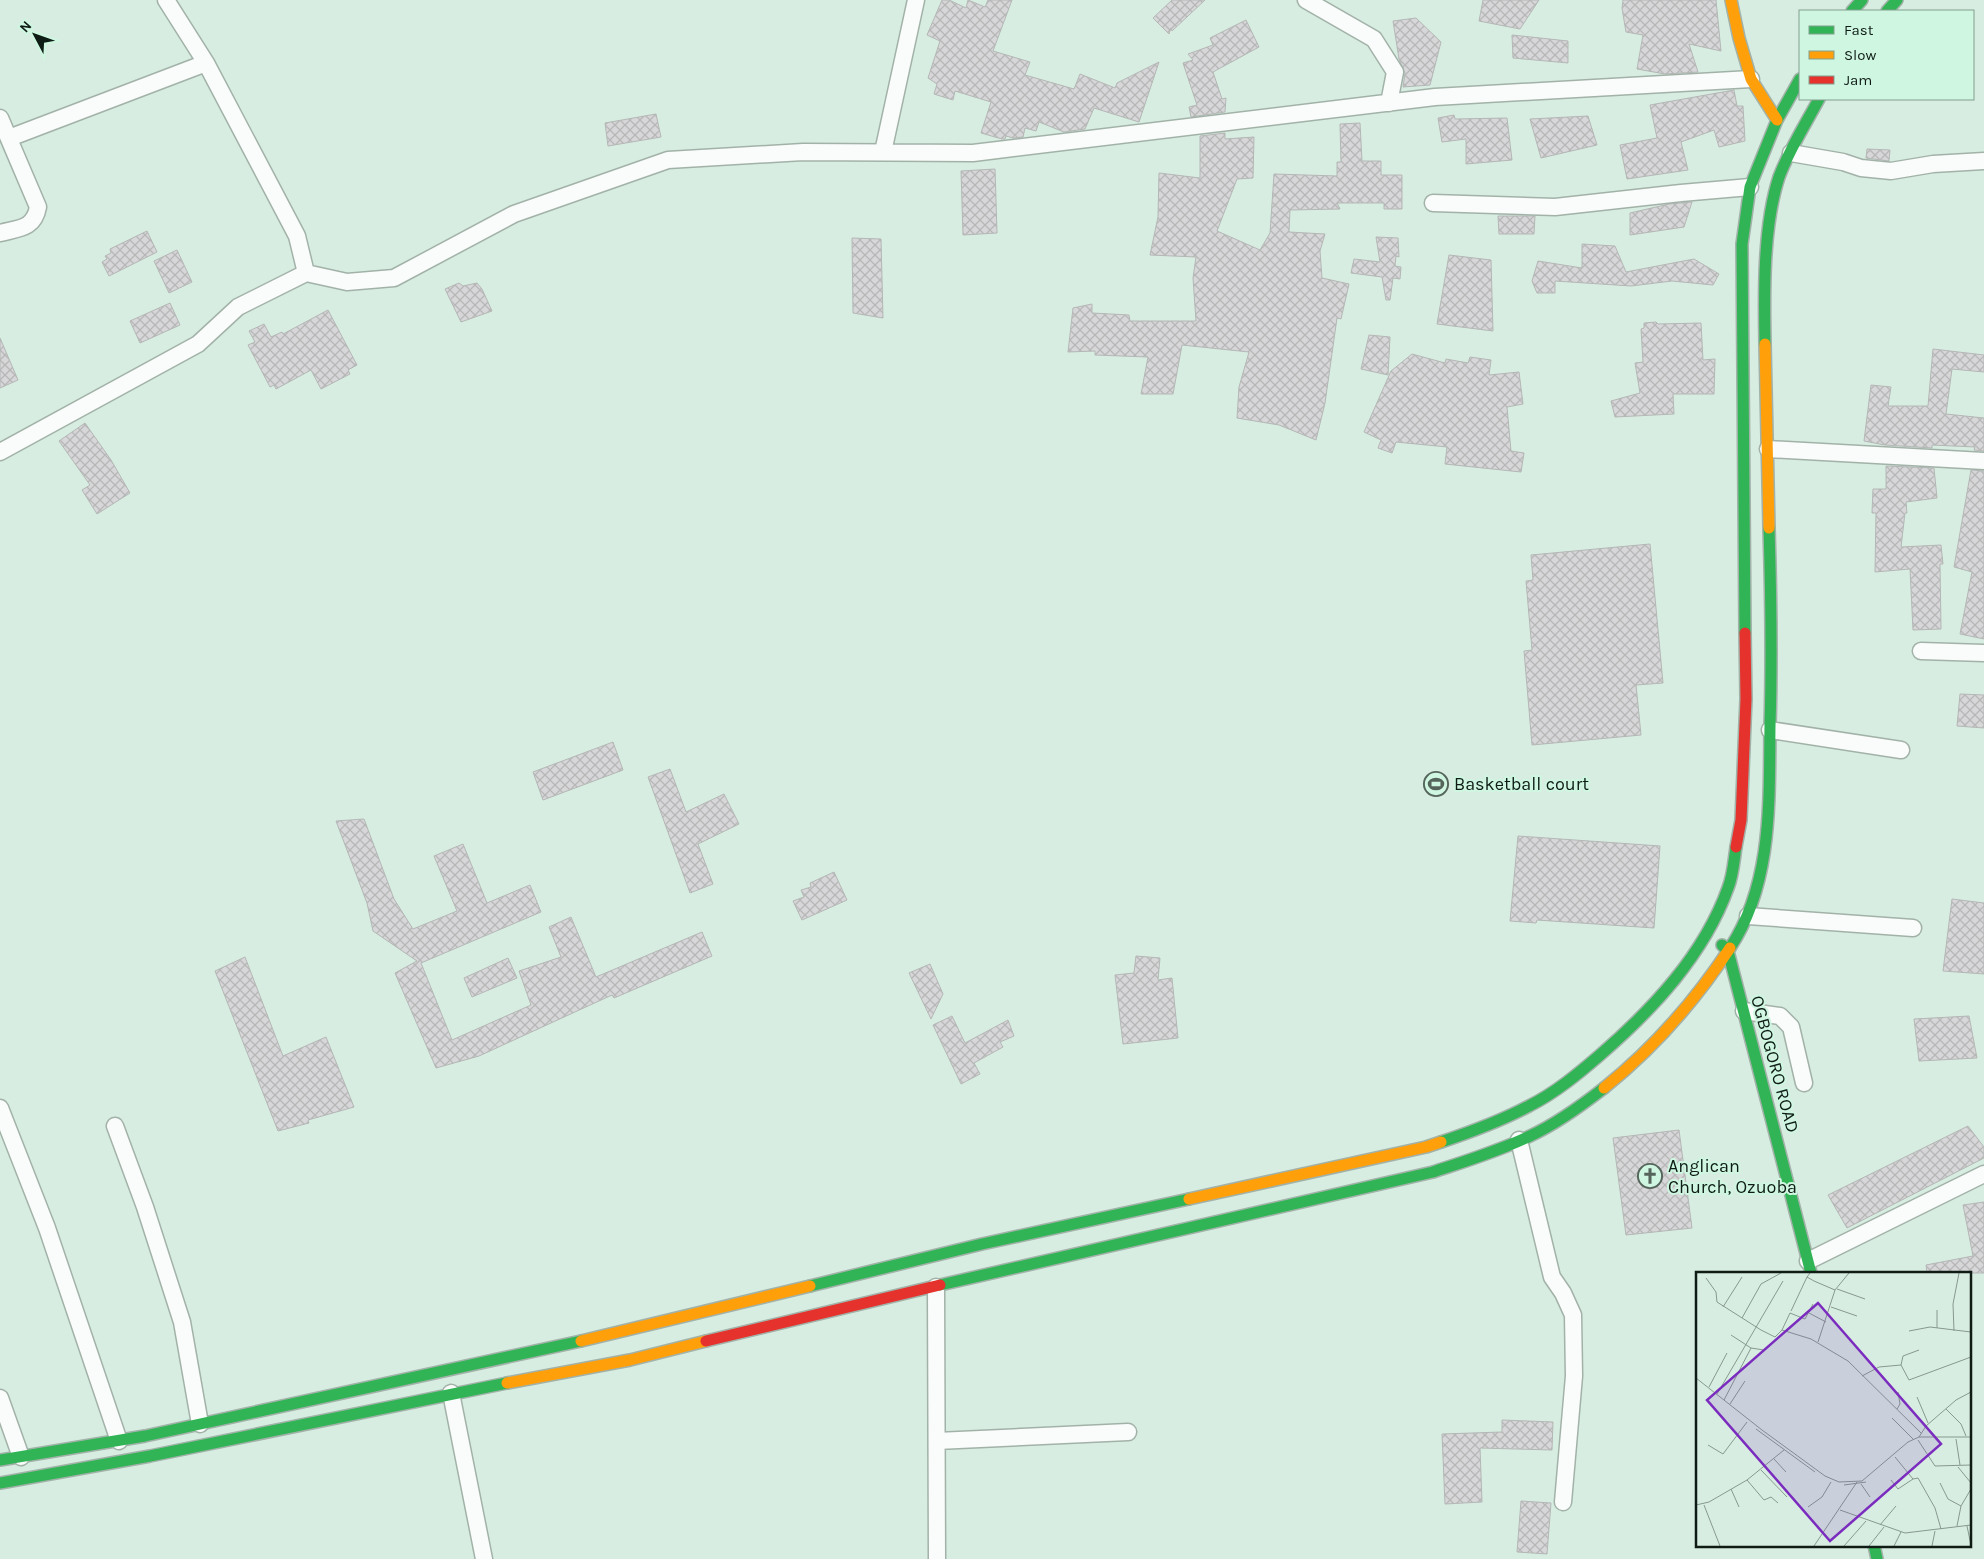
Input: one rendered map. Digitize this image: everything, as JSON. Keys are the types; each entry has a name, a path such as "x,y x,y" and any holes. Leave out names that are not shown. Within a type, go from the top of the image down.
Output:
{"main road":[{"path":"1732,0 1739,38 1751,79 1777,120"},
{"path":"1853,10 1862,0"},
{"path":"1888,10 1897,0"},
{"path":"0,1483 150,1456 451,1392 628,1346 982,1244 1426,1147 1480,1129 1530,1106 1574,1077 1632,1027 1678,975 1708,932 1729,887 1741,820 1746,699 1742,244 1750,187 1777,120 1799,81"},
{"path":"0,1460 830,1310 936,1287 1433,1172 1493,1152 1542,1130 1591,1099 1650,1049 1701,992 1748,916 1756,889 1768,823 1770,730 1768,449 1765,350 1768,248 1777,187 1791,153 1818,100"},
{"path":"1708,932 1728,951"},
{"name":"OGBOGORO ROAD","path":"1728,951 1810,1267"},
{"path":"1874,1546 1877,1559"}],"street":[{"path":"166,0 206,63 297,236 306,273"},
{"path":"883,152 916,0"},
{"path":"1306,0 1374,40 1395,72 1389,103"},
{"path":"8,138 206,63"},
{"path":"0,452 198,344 238,307 306,273 347,282 394,278 514,214 668,160 803,152 973,153 1435,98 1751,79"},
{"path":"0,118 38,207 36,218 27,226 0,233"},
{"path":"1791,153 1843,162 1862,168 1891,171 1933,164 1984,161"},
{"path":"1433,202 1555,207 1750,187"},
{"path":"1768,449 1984,461"},
{"path":"1921,651 1984,653"},
{"path":"1770,730 1901,750"},
{"path":"1748,916 1914,928"},
{"path":"1744,1012 1780,1016 1790,1027 1804,1083"},
{"path":"0,1108 47,1228 119,1440"},
{"path":"115,1126 145,1208 182,1322 200,1424"},
{"path":"1518,1140 1552,1277 1563,1293 1573,1315 1574,1376 1563,1502"},
{"path":"1810,1267 1984,1174"},
{"path":"936,1287 937,1559"},
{"path":"451,1392 484,1559"},
{"path":"0,1398 21,1456"},
{"path":"937,1441 1128,1432"}],"building":[{"path":"942,0 949,0 966,8 968,0 985,7 988,0 1012,0 993,51 1030,62 1025,75 1074,89 1080,74 1115,88 1117,83 1159,62 1139,122 1094,108 1085,129 1064,132 1039,122 1036,131 1025,128 1023,137 1013,138 1006,136 1005,139 1002,139 981,133 991,102 955,91 953,100 934,94 937,84 928,78 940,41 927,35"},
{"path":"1172,0 1205,0 1172,31 1171,28 1169,34 1153,18"},
{"path":"1483,0 1539,0 1520,29 1479,21"},
{"path":"1623,0 1716,0 1721,51 1689,44 1698,72 1665,74 1637,69 1643,35 1626,32 1622,8"},
{"path":"1416,18 1441,42 1430,85 1403,87 1405,73 1399,59 1393,21"},
{"path":"1246,20 1259,47 1213,72 1222,99 1226,98 1225,112 1191,117 1189,107 1197,105 1183,63 1193,60 1188,54 1213,45 1210,38"},
{"path":"1512,35 1568,41 1568,63 1513,58"},
{"path":"1734,90 1737,106 1743,106 1745,141 1719,147 1714,130 1681,142 1688,170 1627,179 1620,145 1657,138 1650,105"},
{"path":"656,114 661,137 608,146 605,123"},
{"path":"1454,115 1455,119 1507,118 1512,160 1466,164 1466,139 1442,142 1438,118"},
{"path":"1588,116 1597,145 1541,158 1530,119"},
{"path":"1360,123 1362,161 1381,161 1381,175 1402,175 1402,209 1384,209 1384,203 1337,203 1340,209 1290,210 1289,232 1325,234 1320,251 1322,278 1349,284 1341,319 1337,318 1325,403 1316,440 1279,425 1237,418 1239,387 1249,352 1182,345 1173,394 1141,394 1148,357 1095,355 1095,351 1068,352 1073,308 1092,304 1092,313 1129,315 1130,321 1196,321 1193,278 1196,257 1150,255 1158,217 1159,173 1200,178 1200,136 1225,133 1225,139 1254,137 1253,178 1237,179 1217,231 1260,250 1270,233 1274,174 1337,176 1337,162 1341,162 1340,124"},
{"path":"1867,149 1890,150 1889,161 1866,158"},
{"path":"995,169 997,233 963,235 961,171"},
{"path":"1692,202 1684,227 1630,235 1630,213 1669,204"},
{"path":"1498,216 1535,216 1534,234 1499,234"},
{"path":"147,231 157,252 109,276 102,262 107,259 105,256 111,253 110,249"},
{"path":"1376,237 1398,238 1399,257 1396,256 1395,266 1401,267 1400,279 1393,278 1390,300 1386,300 1382,277 1351,273 1354,259 1380,262"},
{"path":"852,238 881,239 883,318 853,313"},
{"path":"1582,244 1615,246 1626,272 1694,259 1719,274 1713,285 1672,281 1631,286 1555,281 1555,293 1537,293 1532,281 1538,261 1582,268"},
{"path":"177,250 192,282 169,293 154,261"},
{"path":"1449,255 1491,260 1493,331 1437,324"},
{"path":"459,283 463,286 477,283 482,289 492,311 461,322 445,289"},
{"path":"170,303 180,325 140,343 130,321"},
{"path":"328,310 357,365 348,370 350,374 321,389 311,370 276,389 274,385 270,387 248,345 255,342 249,331 264,324 271,337 282,332 283,334"},
{"path":"1656,322 1658,324 1701,323 1703,360 1715,359 1714,394 1673,394 1674,414 1615,417 1611,401 1640,393 1635,363 1643,362 1641,329 1644,328 1644,323"},
{"path":"1369,335 1390,337 1388,375 1361,369"},
{"path":"0,338 18,380 0,388"},
{"path":"1933,349 1984,355 1984,372 1952,369 1946,414 1984,418 1984,451 1974,450 1975,447 1932,445 1932,448 1885,445 1864,441 1871,385 1891,387 1888,406 1928,406"},
{"path":"1412,354 1445,363 1446,359 1468,363 1470,357 1491,360 1489,375 1519,372 1523,404 1507,407 1511,451 1524,453 1521,472 1445,464 1447,447 1396,442 1392,453 1378,448 1381,440 1364,432 1391,371"},
{"path":"85,423 111,460 130,493 97,514 82,490 90,485 59,441"},
{"path":"1886,466 1934,468 1937,498 1906,502 1907,513 1905,513 1901,547 1941,545 1943,564 1940,564 1941,629 1913,630 1910,569 1875,572 1876,513 1872,513 1873,489 1886,489"},
{"path":"1971,470 1984,471 1984,639 1960,634 1972,572 1954,567"},
{"path":"1650,544 1663,683 1636,685 1641,735 1532,745 1524,651 1532,650 1526,581 1533,580 1531,555"},
{"path":"1960,694 1984,695 1984,728 1957,726"},
{"path":"613,742 623,770 543,800 533,772"},
{"path":"670,769 686,812 724,794 739,824 698,844 713,884 690,893 648,777"},
{"path":"364,819 394,899 413,929 457,911 434,856 463,844 487,903 530,885 541,912 421,963 452,1040 531,1005 519,971 561,957 549,927 571,917 596,977 702,932 712,956 614,998 612,995 479,1056 436,1068 395,973 417,961 373,931 367,903 336,821"},
{"path":"1518,836 1660,846 1654,928 1537,920 1536,923 1510,921"},
{"path":"834,872 847,900 802,920 793,901 804,897 801,890 811,887 810,883"},
{"path":"1952,899 1984,903 1984,974 1943,971"},
{"path":"1136,956 1160,958 1158,980 1172,978 1178,1038 1123,1044 1115,975 1134,973"},
{"path":"245,957 283,1056 326,1037 354,1107 308,1120 309,1123 278,1131 215,971"},
{"path":"508,958 517,978 472,997 464,978"},
{"path":"930,964 943,994 931,1019 909,973"},
{"path":"952,1016 965,1043 1008,1020 1014,1036 1000,1042 1003,1047 974,1063 980,1074 961,1084 933,1025"},
{"path":"1969,1016 1977,1058 1919,1061 1914,1019"},
{"path":"1968,1126 1984,1147 1984,1158 1847,1228 1828,1195"},
{"path":"1679,1130 1692,1228 1626,1235 1613,1138"},
{"path":"1984,1202 1984,1273 1927,1272 1926,1265 1973,1256 1963,1205"},
{"path":"1502,1420 1553,1422 1552,1450 1480,1448 1482,1502 1445,1504 1442,1434 1502,1432"},
{"path":"1521,1501 1551,1503 1547,1554 1517,1552"}],"traffic: fast":[{"path":"1853,10 1862,0"},
{"path":"1888,10 1897,0"},
{"path":"1745,633 1742,244 1750,187 1777,120 1799,81"},
{"path":"1765,344 1767,238 1774,196 1779,177 1788,157 1818,100"},
{"path":"1730,948 1744,923 1754,896 1766,841 1771,676 1769,528"},
{"path":"1441,1142 1497,1121 1539,1101 1566,1083 1592,1062 1639,1019 1691,958 1718,913 1730,883 1736,847"},
{"path":"1722,945 1728,951 1811,1272"},
{"path":"940,1285 1433,1172 1494,1151 1530,1136 1568,1114 1604,1088"},
{"path":"810,1286 982,1244 1189,1199"},
{"path":"0,1460 145,1436 581,1341"},
{"path":"0,1483 150,1456 507,1383"},
{"path":"1874,1546 1877,1559"}],"traffic: slow":[{"path":"1731,0 1739,38 1751,79 1777,120"},
{"path":"1765,344 1769,528"},
{"path":"1604,1088 1640,1057 1673,1023 1703,987 1730,948"},
{"path":"1189,1199 1426,1147 1441,1142"},
{"path":"581,1341 810,1286"},
{"path":"507,1383 630,1360 706,1341"}],"traffic: jam":[{"path":"1736,847 1741,820 1746,699 1745,633"},
{"path":"706,1341 940,1285"}],"place":[{"name":"Basketball court","path":"1436,784"},
{"name":"Anglican Church, Ozuoba","path":"1650,1176"}]}
